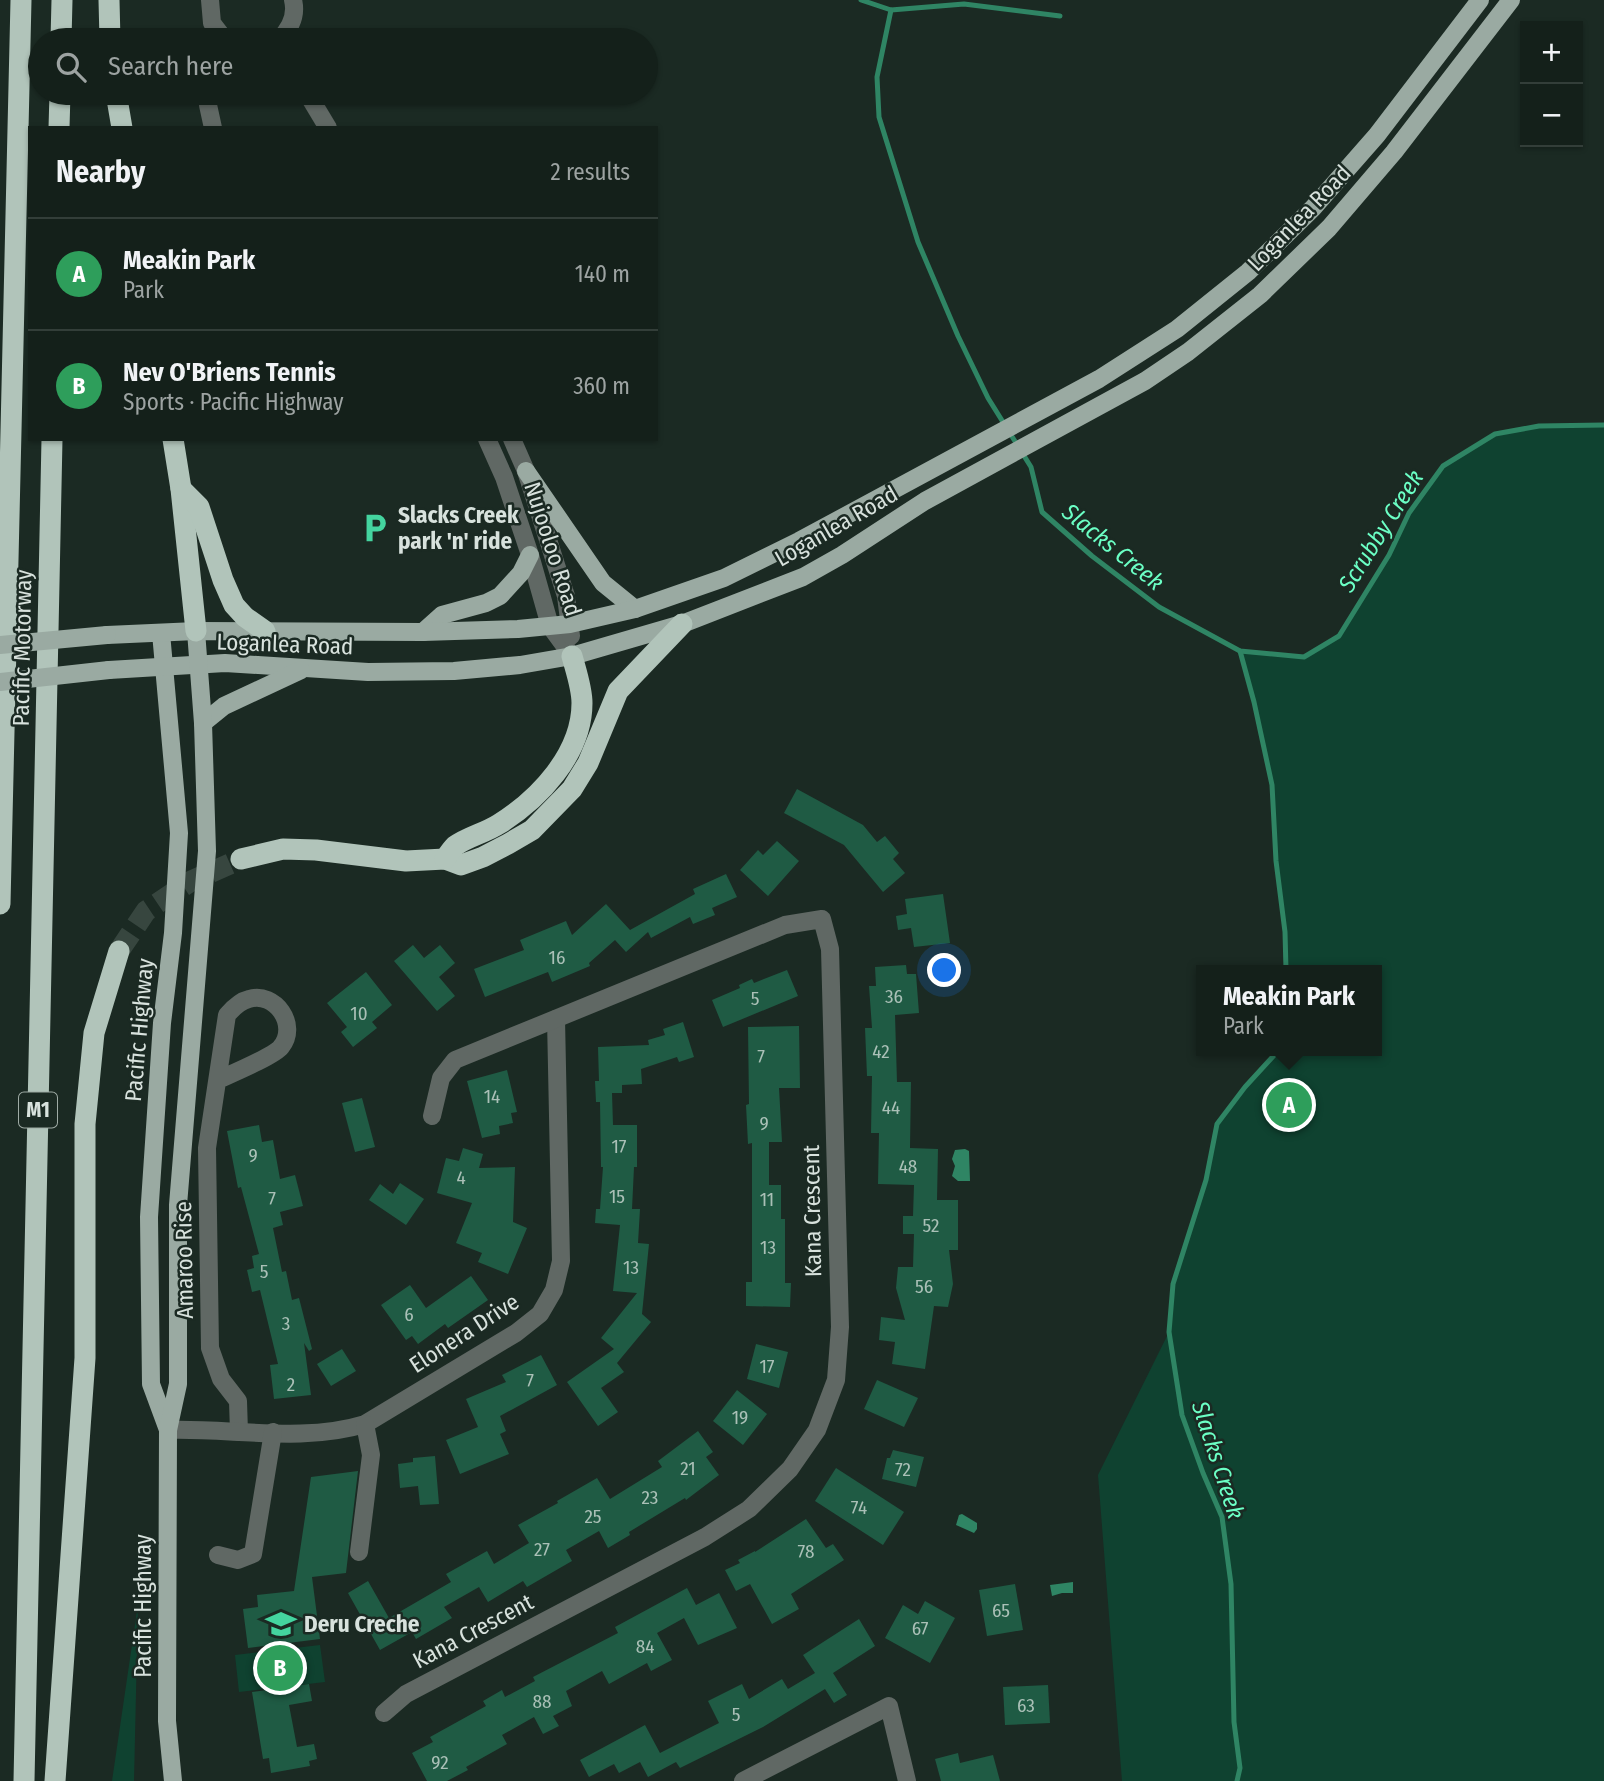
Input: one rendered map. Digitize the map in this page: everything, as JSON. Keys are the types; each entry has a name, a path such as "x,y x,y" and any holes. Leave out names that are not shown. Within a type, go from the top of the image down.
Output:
{"highway":[{"name":"Pacific Motorway","path":"0,904 21,0"},
{"path":"61,28 62,0"},
{"path":"109,0 110,28"},
{"path":"59,126 60,105"},
{"path":"118,105 122,126"},
{"name":"Pacific Motorway","path":"24,1781 52,441"},
{"path":"173,441 196,631"},
{"path":"180,480 199,507 234,605 245,617 265,631"},
{"path":"241,859 283,849 316,850 406,861 444,859 461,865 484,857 531,830 572,789 588,763 618,691 682,624"},
{"path":"444,859 455,846 481,835 518,811 554,775 567,755 581,720 582,701 572,656"},
{"path":"55,1781 85,1358 85,1124 94,1033 118,951"}],"main road":[{"name":"Loganlea Road","path":"0,645 107,635 196,631 423,632 518,629 570,624 635,609 724,578 799,541 1099,379 1130,361 1198,312 1248,272 1313,208 1377,135 1480,0"},
{"name":"Loganlea Road","path":"0,682 109,670 225,663 368,672 454,671 520,665 572,656 682,624 803,577 925,501 1112,400 1188,352 1260,295 1329,229 1394,152 1511,0"},
{"path":"526,471 603,583 635,609"},
{"path":"423,632 442,615 486,603 500,596 521,573 530,555"},
{"name":"Pacific Highway","path":"173,1781 167,1721 168,1430 178,1384 178,1205 207,850 204,723 196,631"},
{"name":"Pacific Highway","path":"161,633 179,832 173,933 162,1023 149,1217 151,1384 168,1430"},
{"path":"204,723 224,706 304,668"}],"street":[{"path":"210,0 212,23 216,28"},
{"path":"289,28 293,20 293,0"},
{"path":"208,105 213,126"},
{"path":"314,105 326,126"},
{"name":"Nujooloo Road","path":"489,441 530,555 550,626 572,656"},
{"name":"Nujooloo Road","path":"513,441 526,471 566,596 572,656"},
{"name":"Kana Crescent","path":"384,1713 406,1694 705,1537 749,1509 790,1469 817,1430 836,1380 840,1327 830,949 822,919 785,925 455,1060 442,1078 432,1116"},
{"name":"Amaroo Rise","path":"218,1080 280,1048 286,1037 287,1025 284,1013 275,1004 262,998 249,999 227,1014 207,1148 210,1348 221,1379 238,1401 239,1432"},
{"name":"Elonera Drive","path":"168,1430 320,1434 365,1424 516,1333 540,1314 554,1290 561,1261 556,1019"},
{"path":"359,1552 371,1455 365,1424"},
{"path":"218,1555 238,1560 253,1553 273,1432"},
{"path":"743,1781 889,1706 907,1781"}],"shaded area":[{"path":"1604,425 1604,1781 1122,1781 1098,1475 1169,1332 1173,1284 1206,1180 1217,1124 1273,1056 1382,1056 1382,965 1286,965 1272,785 1240,651 1304,657 1339,636 1389,555 1409,513 1443,466 1495,434 1539,426"},
{"path":"955,1150 969,1151 970,1181 958,1181 952,1176 955,1166 952,1159"},
{"path":"962,1514 977,1523 974,1533 956,1525 959,1515"},
{"path":"1073,1582 1073,1593 1052,1596 1050,1585"},
{"path":"138,1604 134,1781 112,1781"},
{"path":"320,1645 325,1682 239,1692 235,1655"}],"building":[{"path":"797,789 863,825 877,842 885,836 899,853 893,859 905,873 883,892 844,845 784,813"},
{"path":"777,841 799,861 768,896 740,870 758,850 763,855"},
{"path":"726,874 737,897 712,908 715,915 693,924 690,917 651,938 648,932 626,952 615,940 589,963 590,966 552,982 548,972 485,997 474,969 524,950 520,940 566,921 572,935 606,904 630,930 695,894 693,889"},
{"path":"943,894 950,943 914,947 911,928 898,930 896,916 907,914 905,899"},
{"path":"413,945 424,958 440,945 455,963 439,977 455,996 437,1011 394,961"},
{"path":"906,965 907,974 916,974 919,1013 895,1015 897,1082 911,1082 910,1148 938,1149 937,1200 958,1200 958,1250 949,1250 953,1284 948,1307 934,1306 925,1369 892,1364 895,1342 879,1340 881,1317 905,1320 896,1288 898,1267 913,1267 914,1234 903,1234 903,1216 913,1216 914,1185 878,1184 879,1133 871,1133 872,1076 867,1076 865,1028 872,1028 869,986 876,986 875,967"},
{"path":"787,970 798,996 723,1027 712,1000 740,988 739,985 752,979 754,983"},
{"path":"366,972 392,1005 372,1022 377,1028 353,1047 341,1032 347,1027 327,1003"},
{"path":"683,1022 694,1057 679,1062 677,1057 641,1069 642,1084 622,1085 622,1093 612,1093 613,1125 637,1125 637,1167 634,1167 632,1209 640,1209 638,1243 649,1244 642,1314 651,1322 617,1363 624,1372 601,1388 618,1412 598,1426 567,1382 614,1349 601,1338 637,1293 613,1291 620,1225 595,1223 596,1209 600,1209 603,1167 600,1102 596,1102 595,1081 599,1081 598,1047 649,1045 648,1040 665,1035 663,1029"},
{"path":"799,1026 800,1088 779,1088 782,1142 769,1142 769,1185 781,1185 781,1219 785,1219 785,1283 791,1283 790,1307 746,1306 746,1282 752,1282 752,1143 748,1144 746,1105 749,1104 748,1027"},
{"path":"507,1070 517,1112 511,1113 513,1123 499,1126 500,1134 482,1138 467,1081"},
{"path":"362,1098 375,1147 355,1152 342,1103"},
{"path":"259,1125 262,1142 273,1140 280,1179 295,1175 303,1206 280,1212 283,1225 273,1228 282,1272 286,1271 292,1300 299,1298 312,1349 309,1351 304,1343 311,1395 274,1399 270,1365 278,1364 260,1290 252,1292 247,1270 254,1268 252,1256 259,1254 241,1187 238,1188 227,1131"},
{"path":"463,1148 483,1154 479,1168 515,1167 513,1222 527,1228 508,1274 478,1262 482,1253 456,1243 472,1203 437,1193 446,1158 459,1161"},
{"path":"400,1183 424,1199 406,1225 369,1200 380,1184 393,1194"},
{"path":"471,1276 488,1300 448,1328 445,1324 418,1344 412,1336 406,1340 381,1305 410,1285 426,1308"},
{"path":"756,1344 788,1352 779,1388 747,1379"},
{"path":"342,1349 356,1371 331,1386 317,1364"},
{"path":"541,1355 557,1385 500,1416 506,1431 500,1434 509,1454 460,1474 446,1440 478,1427 466,1399 506,1382 502,1375"},
{"path":"877,1380 918,1398 904,1427 864,1409"},
{"path":"737,1390 767,1414 743,1445 713,1421"},
{"path":"698,1431 713,1452 706,1457 719,1475 686,1500 685,1498 629,1532 630,1535 608,1548 599,1531 566,1550 572,1561 527,1587 523,1581 488,1602 479,1587 444,1607 452,1618 416,1639 412,1632 380,1650 348,1593 368,1581 389,1618 451,1582 446,1574 487,1551 494,1564 529,1543 518,1525 558,1503 557,1501 597,1478 610,1499 662,1467 658,1461"},
{"path":"893,1450 924,1457 916,1487 882,1479 887,1458 890,1458"},
{"path":"435,1456 439,1504 420,1505 418,1486 400,1488 398,1464 413,1462 413,1458"},
{"path":"836,1468 904,1512 883,1545 815,1501"},
{"path":"358,1471 346,1573 312,1577 320,1639 248,1648 243,1609 258,1607 257,1595 294,1591 311,1477"},
{"path":"806,1519 826,1548 833,1544 844,1560 791,1594 799,1609 772,1624 750,1584 736,1591 725,1570"},
{"path":"1015,1584 1023,1630 987,1636 979,1590"},
{"path":"687,1588 696,1605 719,1593 737,1628 698,1645 684,1618 657,1633 672,1660 651,1671 647,1663 609,1684 602,1671 566,1691 572,1706 553,1716 559,1726 543,1734 534,1717 502,1735 507,1744 466,1767 468,1770 447,1781 427,1781 412,1753 433,1742 430,1737 486,1706 483,1701 502,1690 505,1697 535,1681 533,1677 618,1633 615,1627"},
{"path":"925,1601 955,1618 930,1663 885,1638 903,1605 918,1614"},
{"path":"859,1619 875,1646 833,1673 847,1695 834,1703 825,1689 763,1727 680,1768 676,1762 648,1777 640,1762 619,1773 614,1764 589,1777 580,1760 645,1725 660,1753 719,1723 708,1701 742,1684 749,1699 782,1679 788,1689 815,1673 803,1655"},
{"path":"309,1684 312,1701 289,1705 297,1747 314,1744 317,1759 309,1761 310,1766 271,1773 269,1758 263,1759 252,1692"},
{"path":"1048,1685 1050,1723 1005,1725 1003,1687"},
{"path":"958,1753 960,1763 993,1755 1000,1781 941,1781 935,1759"}],"waterway":[{"name":"Slacks Creek","path":"861,0 891,10 964,4 1060,16"},
{"name":"Slacks Creek","path":"891,10 877,77 879,117 918,242 958,336 988,398 1031,467 1042,512 1092,556 1159,607 1240,651 1304,657 1339,636 1389,555 1409,513 1443,466 1495,434 1539,426 1604,425"},
{"name":"Slacks Creek","path":"1240,651 1272,785 1286,965"},
{"name":"Slacks Creek","path":"1237,1781 1240,1768 1234,1722 1231,1584 1222,1517 1182,1415 1169,1332 1173,1284 1206,1180 1217,1124 1273,1056"}],"tunnel":[{"path":"119,951 146,911 191,881 241,859"}],"place":[{"name":"Slacks Creek park 'n' ride","path":"375,528"},
{"name":"Meakin Park","path":"1289,1105"},
{"name":"Deru Creche","path":"281,1624"},
{"name":"Nev O'Briens Tennis","path":"280,1668"}],"water label":[{"name":"Scrubby Creek","path":"1381,531"}]}
